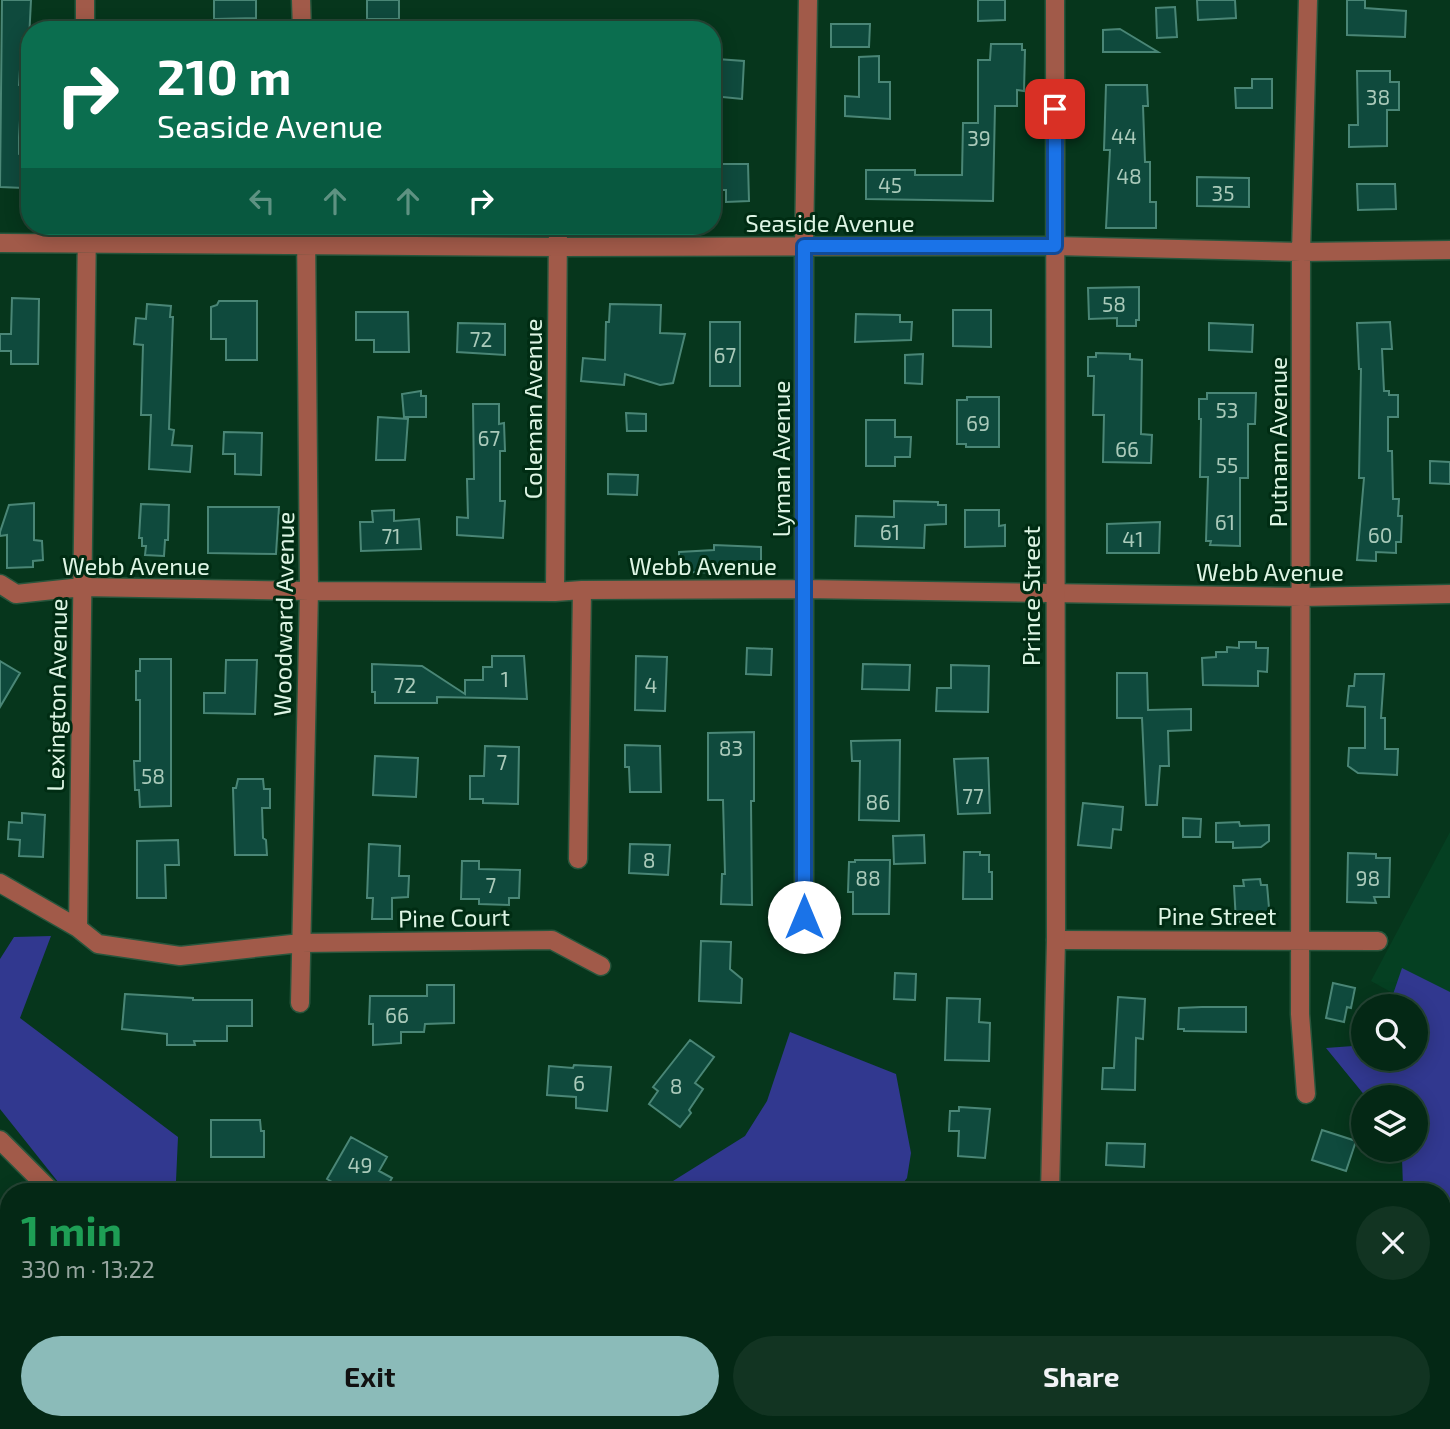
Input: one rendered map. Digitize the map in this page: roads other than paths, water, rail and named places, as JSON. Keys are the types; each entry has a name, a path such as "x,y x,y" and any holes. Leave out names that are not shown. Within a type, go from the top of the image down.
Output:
{"street":[{"path":"85,0 85,21"},
{"path":"301,0 302,21"},
{"name":"Lyman Avenue","path":"804,917 804,246 808,0"},
{"name":"Prince Street","path":"1050,1183 1056,940 1055,0"},
{"name":"Putnam Avenue","path":"1306,1094 1300,1014 1301,252 1308,0"},
{"name":"Seaside Avenue","path":"0,243 87,235 306,244 558,247 1055,246 1301,252 1450,250"},
{"name":"Lexington Avenue","path":"78,928 87,235"},
{"name":"Woodward Avenue","path":"300,1003 309,592 306,235"},
{"name":"Coleman Avenue","path":"555,592 558,235"},
{"name":"Webb Avenue","path":"0,584 16,593 82,587 309,592 806,589 1302,597 1450,594"},
{"path":"578,859 582,590"},
{"path":"0,883 78,928 98,944 180,956 302,943"},
{"name":"Pine Court","path":"302,943 552,940 601,965"},
{"name":"Pine Street","path":"1056,940 1378,941"},
{"path":"0,1140 43,1183"}]}
